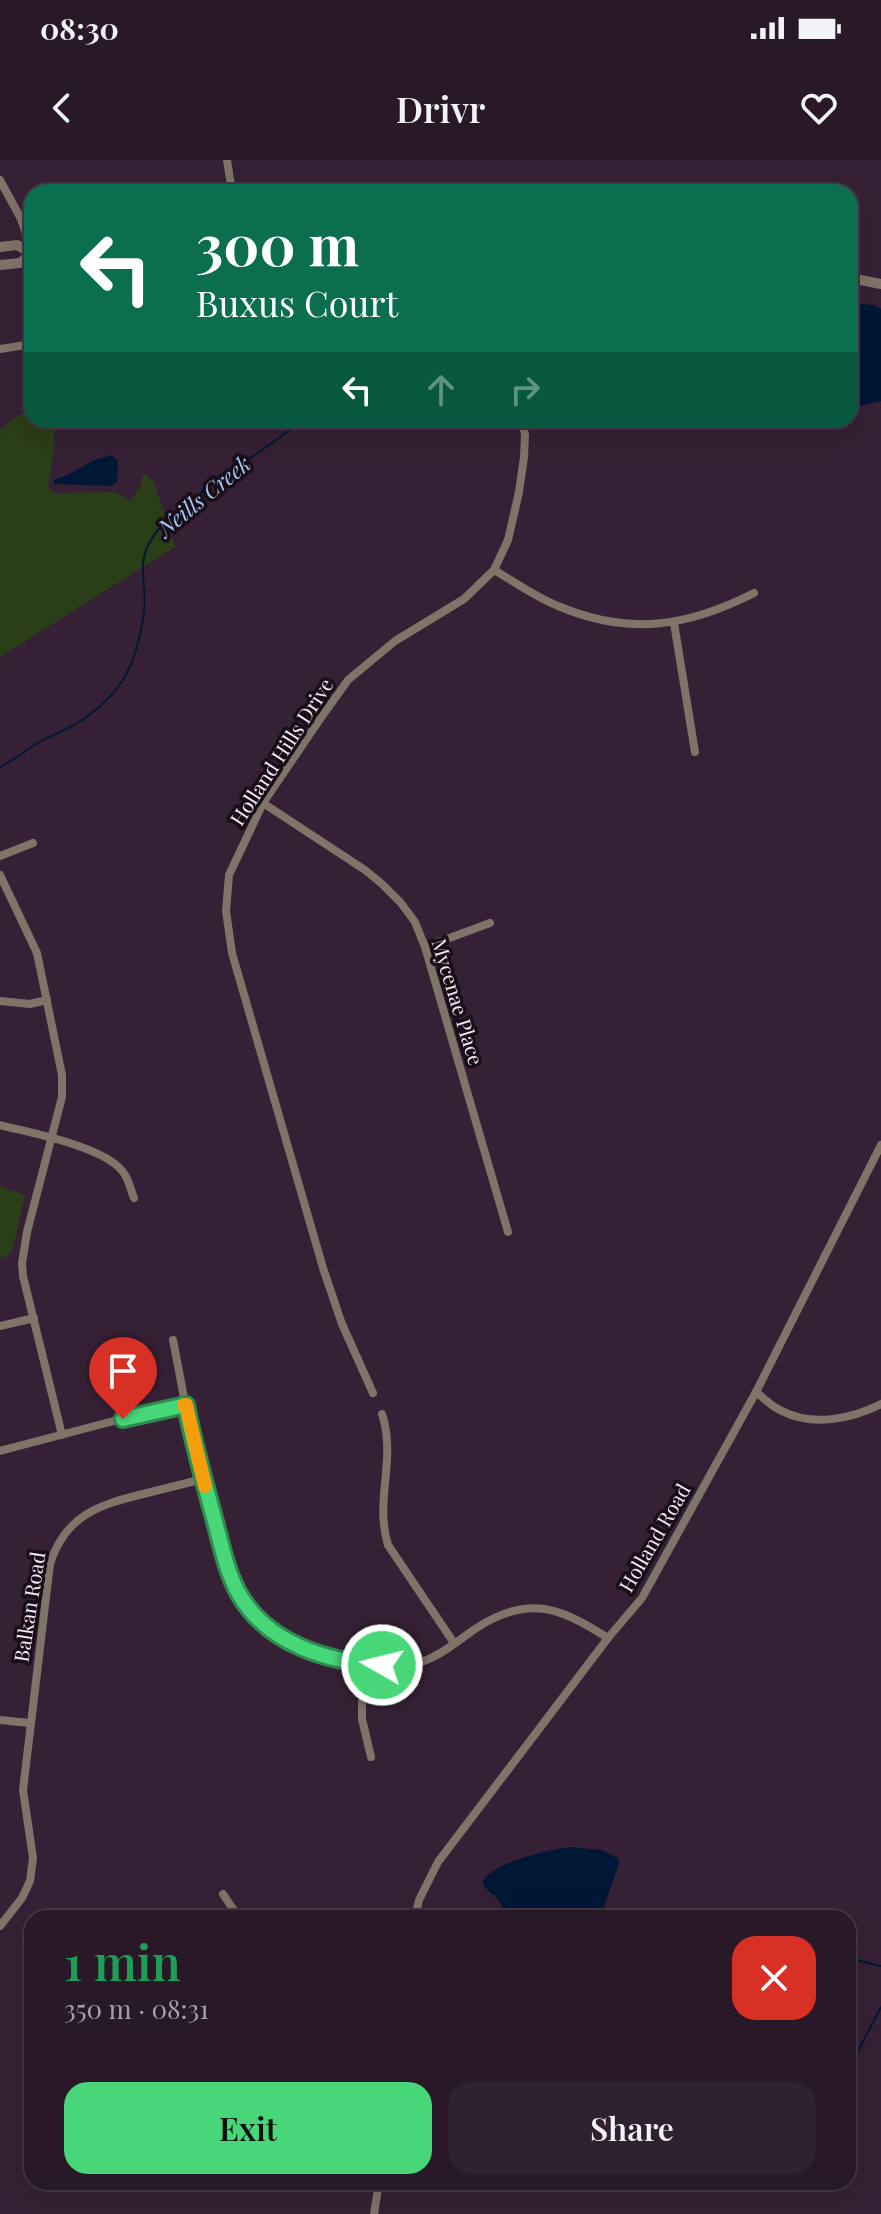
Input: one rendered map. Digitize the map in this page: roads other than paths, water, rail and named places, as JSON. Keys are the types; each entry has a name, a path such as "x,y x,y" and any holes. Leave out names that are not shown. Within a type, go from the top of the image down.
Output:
{"street":[{"path":"227,160 231,184"},
{"path":"0,180 24,228"},
{"path":"0,247 17,245 24,248"},
{"path":"0,265 20,263 24,259"},
{"path":"858,280 881,284"},
{"path":"0,349 24,345"},
{"name":"Holland Hills Drive","path":"373,1393 342,1324 323,1268 232,953 226,911 229,875 263,803 348,680 395,641 464,599 494,570 508,540 519,492 524,457 524,428"},
{"path":"494,570 557,606 588,617 633,624 674,623 727,607 754,593"},
{"path":"674,623 695,752"},
{"name":"Mycenae Place","path":"263,803 374,877 401,903 415,922 508,1232"},
{"path":"0,856 33,843"},
{"path":"0,875 32,940 62,1075 62,1097 23,1250 23,1276 62,1435"},
{"path":"425,947 490,923"},
{"path":"0,1001 30,1004 47,1000"},
{"path":"0,1125 91,1150 109,1159 125,1173 134,1198"},
{"name":"Holland Road","path":"417,1910 438,1862 608,1638 642,1598 756,1392 881,1145"},
{"path":"0,1326 34,1318"},
{"path":"173,1340 203,1479 231,1576 249,1607 288,1642 309,1651 368,1664 406,1666 434,1657 499,1616 528,1607 557,1611 608,1638"},
{"path":"756,1392 780,1411 802,1419 826,1420 861,1414 881,1404"},
{"path":"0,1451 186,1405"},
{"path":"382,1414 389,1447 382,1512 388,1545 454,1643"},
{"name":"Balkan Road","path":"0,1926 22,1898 30,1881 33,1858 23,1790 29,1723 50,1564 62,1535 89,1511 109,1502 203,1479"},
{"path":"368,1664 362,1719 371,1757"},
{"path":"0,1720 29,1723"},
{"path":"223,1894 234,1910"},
{"path":"374,2214 378,2190"}],"water":[{"path":"858,304 875,305 881,309 881,401 858,406"},
{"path":"112,455 118,462 117,482 112,486 54,484 54,480"},
{"path":"571,1847 601,1850 618,1858 603,1910 503,1910 499,1900 482,1882 509,1863"}],"waterway":[{"name":"Neills Creek","path":"0,767 74,725 104,703 124,677 137,648 145,602 144,559 151,540 174,513 292,428"},
{"path":"856,1960 881,1966"},
{"path":"856,2053 881,2007"}]}
